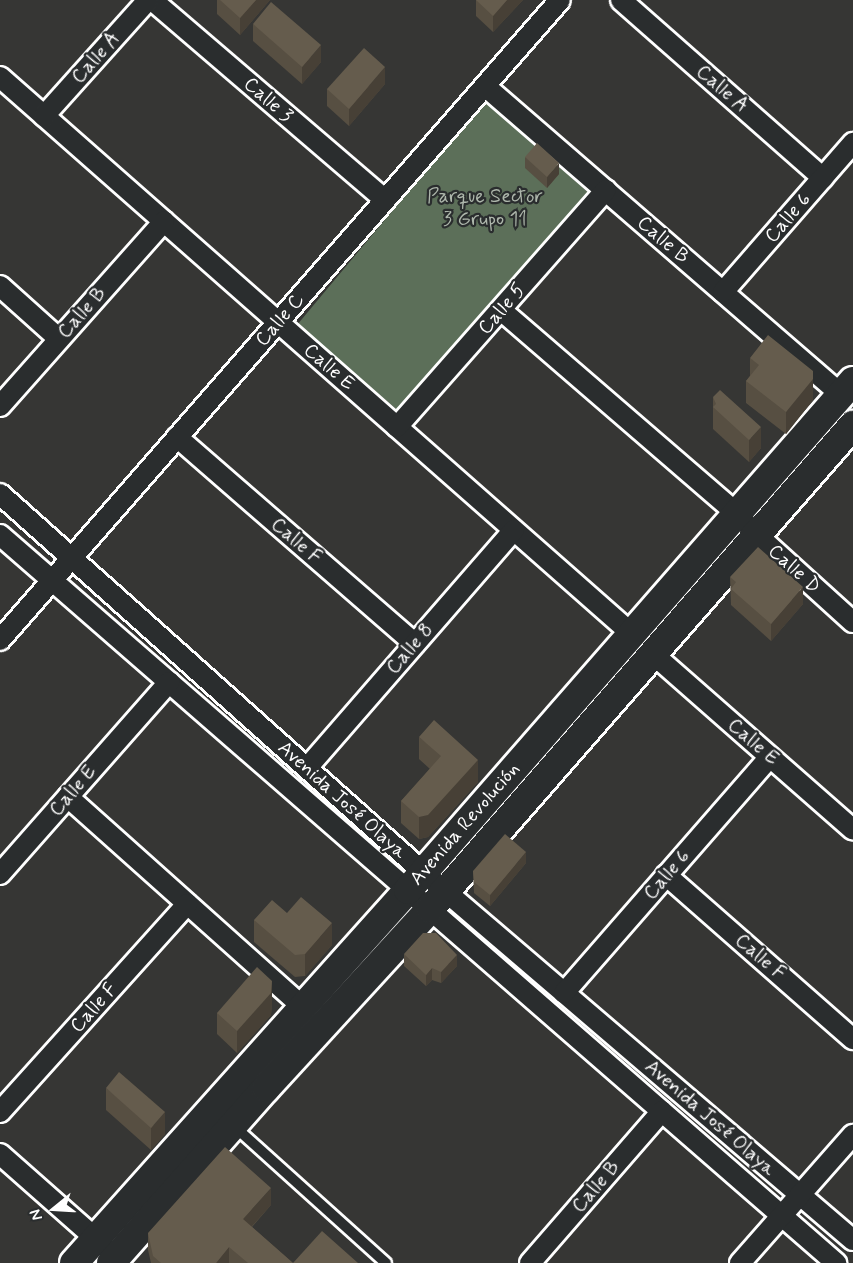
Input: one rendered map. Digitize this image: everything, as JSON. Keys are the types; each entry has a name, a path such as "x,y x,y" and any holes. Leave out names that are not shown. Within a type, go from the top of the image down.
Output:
{"street":[{"name":"Calle A","path":"44,116 150,0"},
{"name":"Calle 3","path":"150,0 385,200"},
{"name":"Calle C","path":"0,640 560,0"},
{"name":"Calle A","path":"621,0 823,178"},
{"name":"Calle E","path":"0,77 632,634"},
{"name":"Calle B","path":"485,86 723,292 847,387"},
{"name":"Calle 6","path":"723,292 853,143"},
{"name":"Calle 5","path":"397,427 606,190"},
{"name":"Calle B","path":"0,406 164,221"},
{"path":"0,286 59,339"},
{"path":"501,310 737,514"},
{"name":"Avenida Revolución","path":"74,1263 415,881 847,387"},
{"name":"Avenida Revolución","path":"117,1261 233,1125 437,900 758,536 853,424"},
{"name":"Calle F","path":"177,437 415,644"},
{"name":"Avenida José Olaya","path":"0,494 307,768 415,881"},
{"name":"Calle D","path":"737,514 853,622"},
{"name":"Calle 8","path":"307,768 514,530"},
{"name":"Avenida José Olaya","path":"0,535 169,682 437,900 662,1111 836,1263"},
{"name":"Calle E","path":"653,654 853,830"},
{"name":"Calle E","path":"0,874 169,682"},
{"name":"Calle 6","path":"564,993 770,756"},
{"path":"68,797 302,1006"},
{"name":"Calle F","path":"666,875 853,1039"},
{"name":"Avenida José Olaya","path":"437,900 564,993 853,1240"},
{"name":"Calle F","path":"0,1112 188,904"},
{"name":"Calle B","path":"530,1263 662,1111"},
{"path":"740,1263 853,1135"},
{"path":"0,1154 95,1238 117,1261"}],"lane":[{"path":"233,1125 386,1263"}],"green space":[{"name":"Parque Sector 3 Grupo 11","path":"484,101 588,192 401,413 297,325"}],"building":[{"path":"220,0 256,0 240,18"},
{"path":"476,0 507,0 493,16"},
{"path":"271,2 321,45 302,67 253,24"},
{"path":"364,48 385,67 349,109 327,89"},
{"path":"537,143 559,163 547,177 525,157"},
{"path":"768,335 813,371 813,379 786,412 746,381 759,365 750,358"},
{"path":"720,390 761,427 749,440 713,407 716,404 713,397"},
{"path":"758,547 803,587 771,624 731,589 736,582 730,577"},
{"path":"434,720 478,760 428,815 419,817 401,801 441,756 419,737"},
{"path":"505,834 526,852 490,895 474,882 473,871"},
{"path":"301,897 332,923 305,954 295,955 254,920 272,900 287,913"},
{"path":"423,933 436,933 457,955 441,972 432,968 426,975 404,954"},
{"path":"257,967 272,981 271,993 237,1031 217,1013"},
{"path":"119,1072 165,1112 151,1128 106,1088"},
{"path":"225,1147 271,1188 243,1219 293,1263 248,1263 229,1247 216,1263 161,1263 153,1256 148,1233"},
{"path":"322,1231 358,1263 293,1263"}]}
